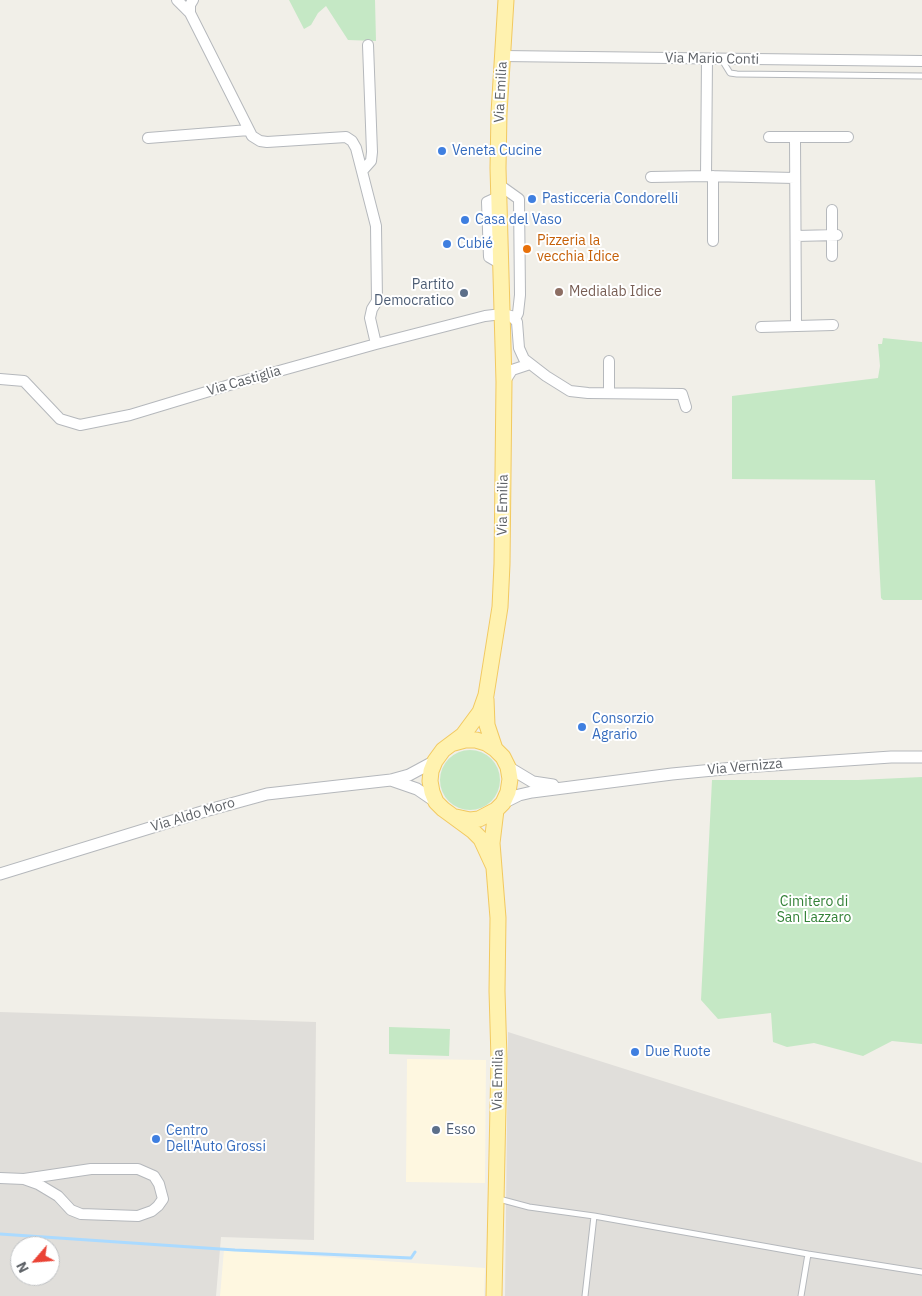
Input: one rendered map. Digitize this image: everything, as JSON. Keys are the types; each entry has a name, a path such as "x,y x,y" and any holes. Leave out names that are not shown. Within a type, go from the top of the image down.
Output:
{"main road":[{"name":"Via Emilia","path":"434,761 443,750 463,736 480,712 486,695 500,607 504,382 508,317 500,264 498,190 499,113 506,0"},
{"name":"Via Emilia","path":"486,695 487,725 496,749 508,767 510,780 508,792 499,806 492,832 498,918 497,991 499,1059 494,1296"},
{"path":"454,743 476,740 496,749"},
{"path":"434,761 430,782 436,802"},
{"name":"Via Emilia","path":"436,802 443,810 466,824 481,840 493,865"},
{"path":"451,815 460,819 479,819 499,806"}],"street":[{"path":"177,0 190,13 252,136 260,141 267,142 346,137 352,141 363,170 376,226 377,301 372,309 370,318 376,344"},
{"path":"190,13 190,5 193,0"},
{"path":"363,170 371,161 372,152 368,45"},
{"name":"Via Mario Conti","path":"502,56 922,62"},
{"path":"707,59 709,176 713,241"},
{"path":"148,138 249,130"},
{"path":"769,137 848,137"},
{"path":"796,138 796,325"},
{"path":"651,176 795,178"},
{"name":"Via Emilia","path":"498,190 519,199 520,295 518,313 508,317 518,327 521,354 530,364"},
{"path":"832,210 835,235 832,256"},
{"path":"796,236 835,235"},
{"name":"Via Castiglia","path":"0,379 24,381 60,419 80,425 130,415 236,383 485,316 508,317"},
{"path":"761,327 833,325"},
{"path":"608,361 609,393"},
{"path":"504,382 512,370 530,364 570,391 578,393 682,394 686,407"},
{"name":"Via Vernizza","path":"499,806 519,795 672,774 891,757 922,757"},
{"name":"Via Aldo Moro","path":"0,874 205,811 267,794 391,780 409,775 434,761"},
{"name":"Via Vernizza","path":"508,767 533,782 569,787"},
{"name":"Via Aldo Moro","path":"391,780 417,789 436,802"},
{"path":"0,1178 24,1179 91,1169 138,1169 154,1176 159,1184 162,1199 152,1211 138,1216 81,1214 71,1210 54,1193 24,1179"}],"lane":[{"path":"722,60 730,73 737,74 922,76"},
{"path":"496,1198 528,1206 922,1272"},
{"path":"585,1296 594,1216"},
{"path":"801,1296 808,1254"}],"shaded area":[{"path":"0,1012 316,1022 314,1240 221,1237 216,1296 0,1296"},
{"path":"508,1032 922,1163 922,1296 505,1296"},
{"path":"407,1059 486,1060 485,1183 406,1182"},
{"path":"224,1250 485,1268 484,1296 220,1296"}],"green space":[{"path":"289,0 375,0 376,41 348,40 326,6 318,13 311,25 304,29"},
{"path":"883,338 922,342 922,600 883,600 881,598 875,480 732,479 732,396 878,378 880,366 878,344 882,344"},
{"path":"470,750 486,755 491,759 495,764 500,780 495,796 491,801 486,805 470,810 454,805 449,801 445,796 440,780 445,764 449,759 454,755"},
{"name":"Cimitero di San Lazzaro","path":"922,777 922,1044 892,1041 863,1056 814,1043 787,1047 773,1042 771,1013 718,1019 701,1000 712,780 858,780"},
{"path":"389,1027 450,1029 449,1056 389,1054"}],"waterway":[{"path":"0,1234 235,1250 411,1258 415,1252"}],"place":[{"name":"Veneta Cucine","path":"442,151"},
{"name":"Pasticceria Condorelli","path":"532,199"},
{"name":"Casa del Vaso","path":"465,220"},
{"name":"Cubié","path":"447,244"},
{"name":"Pizzeria la vecchia Idice","path":"527,249"},
{"name":"Medialab Idice","path":"559,292"},
{"name":"Partito Democratico","path":"464,293"},
{"name":"Consorzio Agrario","path":"582,727"},
{"name":"Due Ruote","path":"635,1052"},
{"name":"Esso","path":"436,1130"},
{"name":"Centro Dell'Auto Grossi","path":"156,1139"}]}
